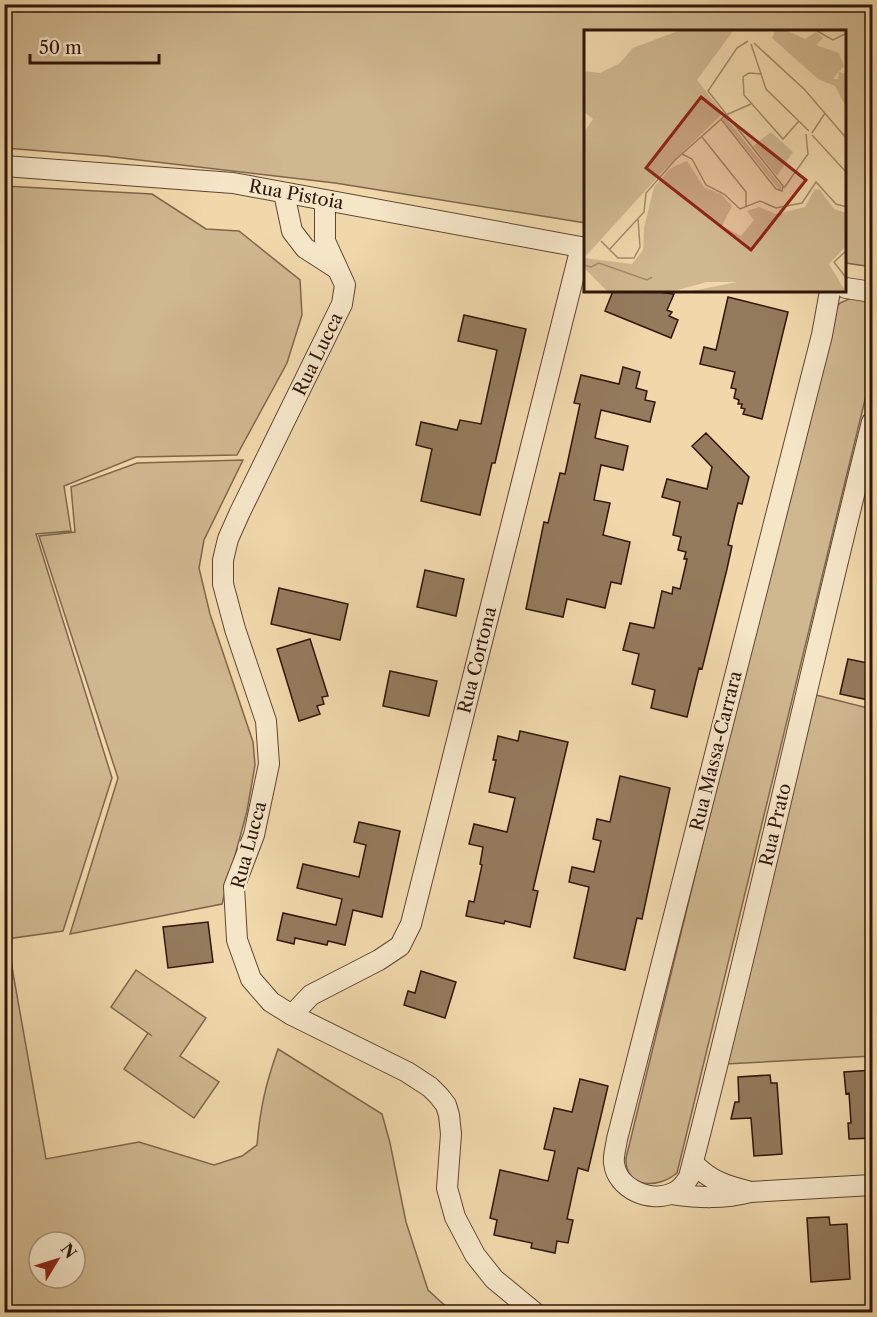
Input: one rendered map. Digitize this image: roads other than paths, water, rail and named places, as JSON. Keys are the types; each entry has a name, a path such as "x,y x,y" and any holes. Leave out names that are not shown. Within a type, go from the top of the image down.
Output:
{"street":[{"name":"Rua Pistoia","path":"4,166 233,183 583,248"},
{"path":"284,193 292,231 304,248 339,269"},
{"name":"Rua Lucca","path":"325,201 325,242 345,285 339,313 228,539 222,570 223,584 235,629 266,721 269,764 254,835 234,887 237,940 251,979 271,1002 292,1015 407,1072 430,1086 446,1105 451,1134 447,1188 455,1217 475,1255 494,1279 534,1312"},
{"name":"Rua Cortona","path":"292,1015 311,994 379,960 400,946 411,924 583,248"},
{"path":"847,288 873,292"},
{"name":"Rua Massa-Carrara","path":"672,1194 647,1196 635,1191 619,1176 614,1162 617,1139 822,335 830,292"},
{"name":"Rua Prato","path":"672,1194 682,1187 689,1177 693,1163 739,981 823,617 873,422"},
{"path":"693,1163 706,1176 720,1184 750,1192"},
{"path":"672,1194 710,1199 750,1192 873,1185"}]}
